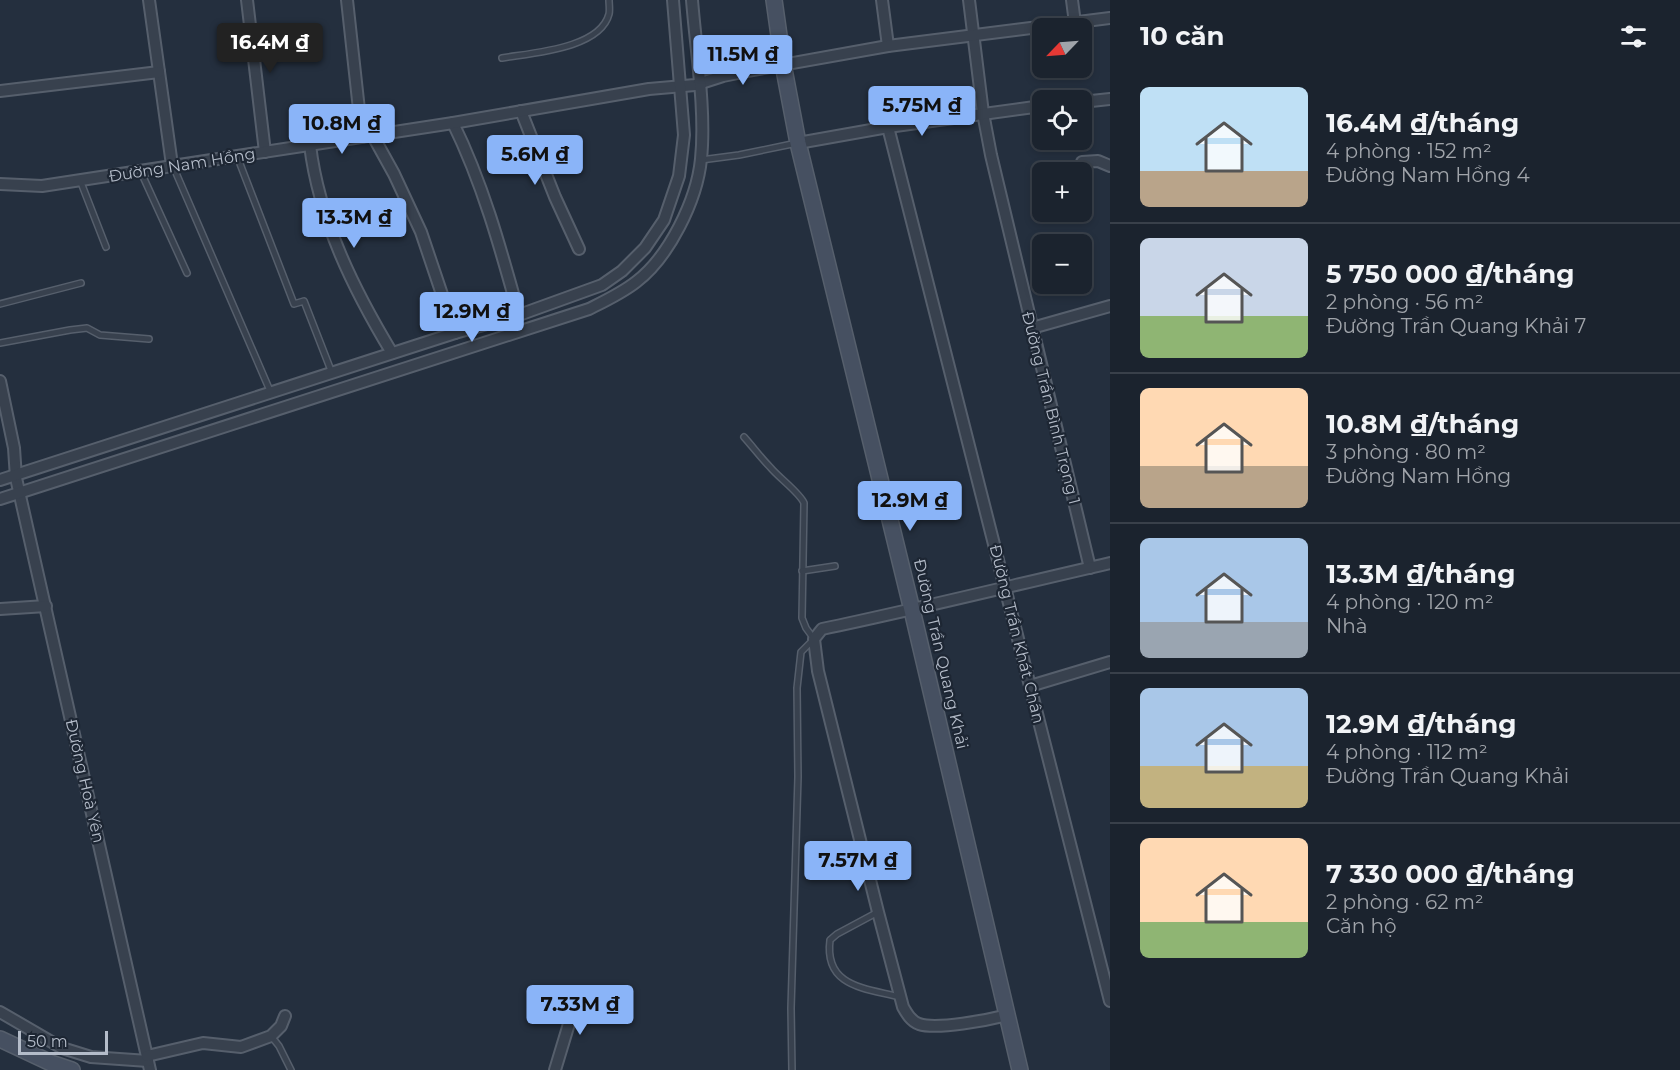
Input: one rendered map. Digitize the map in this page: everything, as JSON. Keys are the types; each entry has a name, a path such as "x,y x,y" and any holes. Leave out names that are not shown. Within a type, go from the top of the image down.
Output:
{"main road":[{"name":"Đường Trần Quang Khải","path":"774,0 798,143 912,610 1020,1070"},
{"path":"0,1039 51,1063 72,1070"}],"street":[{"path":"149,0 172,165"},
{"path":"247,0 265,152"},
{"path":"347,0 367,136 394,174 421,232 455,333"},
{"path":"0,480 392,353 519,315 602,285 622,271 645,248 664,220 683,160 681,87 673,0"},
{"path":"0,500 571,315 609,300 638,281 672,239 688,208 697,181 702,140 692,0"},
{"path":"882,0 888,46"},
{"name":"Đường Trần Bình Trọng 1","path":"969,0 983,113 996,178 1090,568"},
{"path":"1072,0 1074,18"},
{"path":"1092,21 1110,18"},
{"path":"697,84 723,76 783,64 888,46 1032,28"},
{"path":"0,91 159,72"},
{"name":"Đường Nam Hồng","path":"0,184 42,186 453,123 649,89 697,84"},
{"path":"1092,101 1110,99"},
{"path":"798,143 888,127 1032,107"},
{"path":"521,111 551,188 579,249"},
{"path":"453,123 486,203 519,315"},
{"name":"Đường Trần Khát Chân","path":"888,127 1110,1001"},
{"path":"310,145 334,240 370,318 392,353"},
{"path":"683,160 700,160"},
{"path":"1082,162 1098,161 1110,166"},
{"path":"1032,328 1110,306"},
{"path":"0,382 14,448 16,476"},
{"name":"Đường Hoà Yên","path":"16,476 148,1062"},
{"path":"1008,1015 937,1025 918,1024 908,1016 899,997 818,670 814,639 822,629 1110,563"},
{"path":"0,609 46,606"},
{"path":"1030,686 1110,663"},
{"path":"555,1070 578,994"},
{"path":"0,1012 62,1048 91,1057 148,1062 204,1043 241,1047 271,1036 281,1026 285,1016"},
{"path":"148,1062 157,1070"}],"lane":[{"path":"502,58 562,48 591,36 603,26 609,14 609,0"},
{"path":"700,160 739,156 798,143"},
{"path":"237,156 294,304 304,301 332,373"},
{"path":"172,165 271,393"},
{"path":"141,170 187,273"},
{"path":"80,180 106,247"},
{"path":"0,303 81,283"},
{"path":"0,343 87,328 100,335 149,339"},
{"path":"744,437 769,466 801,496 804,516 802,618 814,639 801,652 797,688 798,777 791,1008 792,1070"},
{"path":"802,571 835,567"},
{"path":"878,912 830,940 829,952 832,966 846,982 899,997"},
{"path":"271,1036 279,1046 291,1070"}]}
